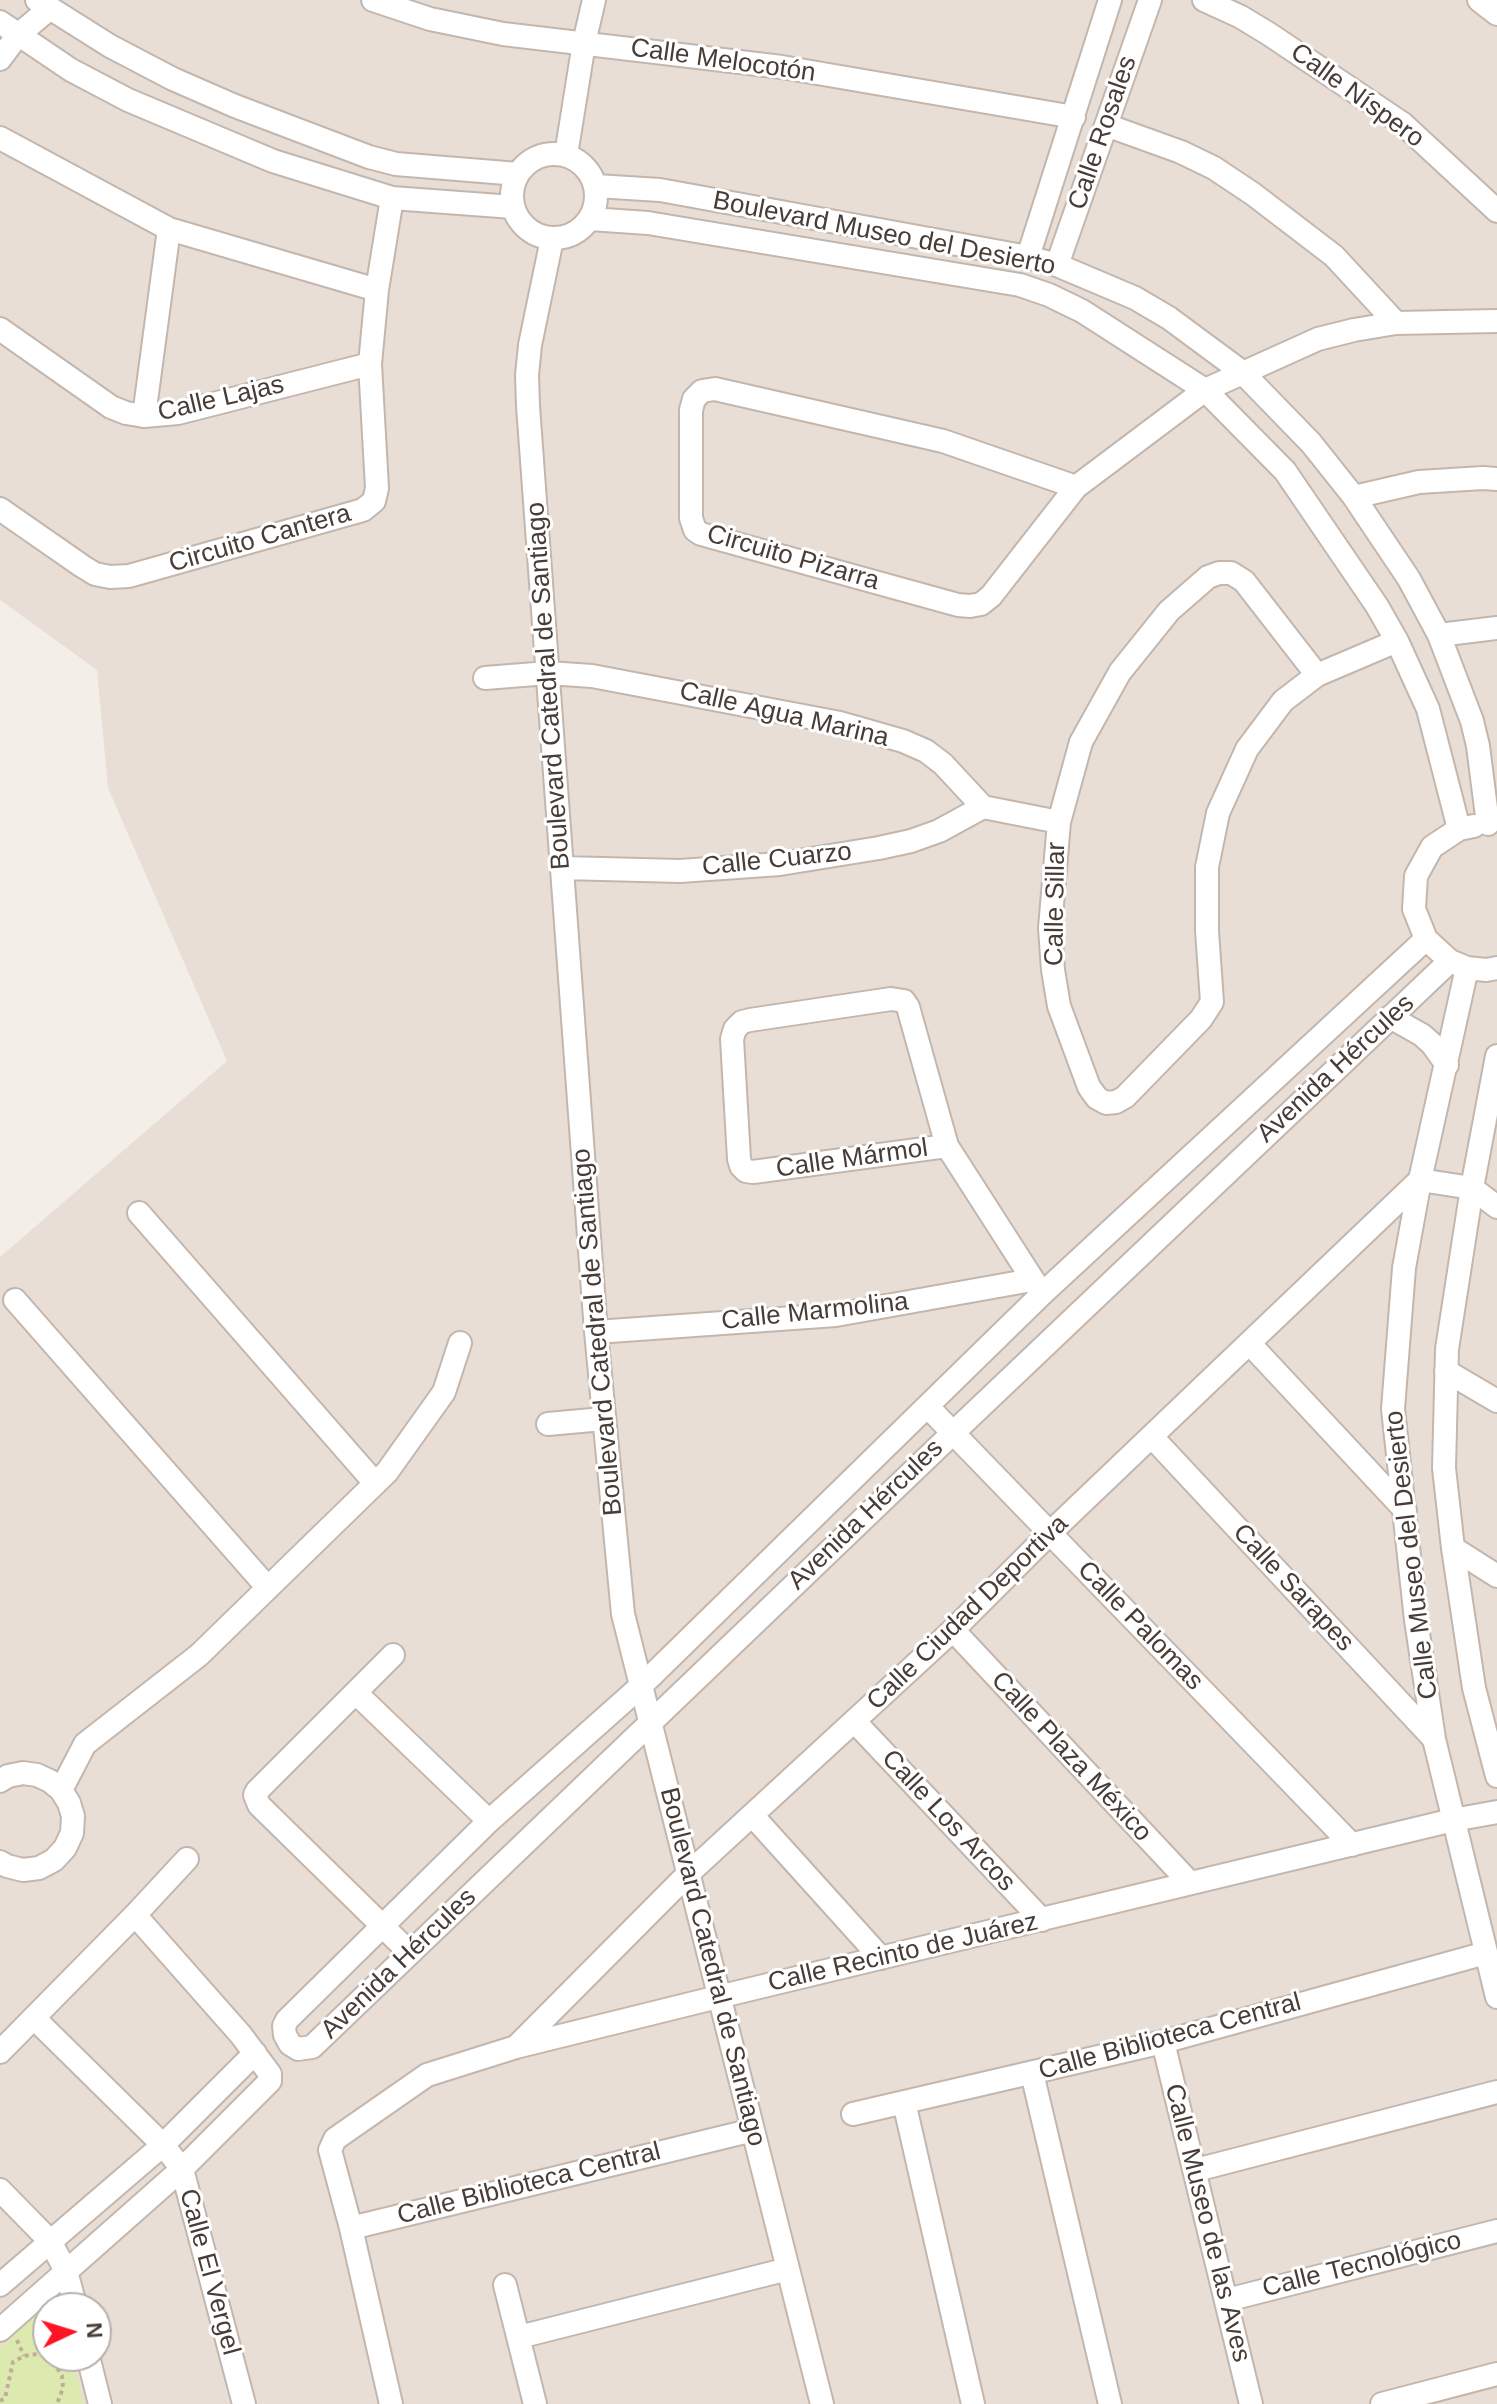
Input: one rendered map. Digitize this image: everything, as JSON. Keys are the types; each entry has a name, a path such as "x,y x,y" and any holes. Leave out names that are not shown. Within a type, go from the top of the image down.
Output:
{"street":[{"name":"Calle Melocotón","path":"373,0 430,19 503,34 782,67 1074,117"},
{"path":"566,155 594,0"},
{"name":"Calle Rosales","path":"1028,257 1110,0"},
{"name":"Calle Rosales","path":"1057,265 1150,0"},
{"name":"Calle Níspero","path":"1204,0 1269,34 1403,124 1497,211"},
{"path":"1479,0 1497,14"},
{"path":"0,59 9,29 43,4 110,46 173,79 369,157 410,166 518,174"},
{"path":"9,29 71,70 128,100 273,161 392,198 513,207"},
{"path":"1106,125 1181,152 1214,168 1253,194 1334,256 1396,323"},
{"path":"0,138 169,229 377,290"},
{"path":"551,153 566,155 580,162 591,175 596,186 596,205 590,219 580,230 567,237 552,239 527,229 518,218 513,207 513,190 518,174 537,157 551,153"},
{"name":"Boulevard Museo del Desierto","path":"596,186 660,190 1028,257 1057,265 1153,306 1242,372 1311,443 1354,497 1409,579 1439,635 1472,721 1492,825"},
{"name":"Circuito Cantera","path":"0,509 82,566 95,574 110,577 129,576 363,510 374,501 377,488 370,364 377,290 392,198"},
{"name":"Boulevard Museo del Desierto","path":"590,219 648,223 1020,285 1082,311 1205,390 1285,471 1377,606 1397,641 1432,719 1459,829"},
{"path":"144,416 169,229"},
{"name":"Boulevard Catedral de Santiago","path":"552,239 530,345 528,406 596,1332 623,1614 788,2269 816,2403"},
{"name":"Circuito Pizarra","path":"1076,487 943,441 715,389 702,391 694,399 691,410 691,518 695,530 970,606 981,604 991,596 1076,487 1205,390 1318,339 1354,330 1396,323 1497,321"},
{"name":"Calle Lajas","path":"0,329 111,407 144,416 178,413 370,364"},
{"path":"1354,497 1419,482 1497,479"},
{"name":"Calle Sillar","path":"1317,675 1244,581 1231,573 1219,573 1208,577 1169,611 1120,672 1081,742 1059,822 1050,928 1059,1006 1089,1087 1097,1098 1106,1103 1125,1097 1208,1012 1213,991 1207,931 1207,867 1218,813 1247,749 1283,701 1317,675 1397,641"},
{"path":"1439,635 1497,628"},
{"name":"Calle Agua Marina","path":"485,678 548,673 592,676 805,715 903,741 926,751 943,764 983,807"},
{"path":"983,807 1059,822"},
{"name":"Calle Cuarzo","path":"563,868 680,871 780,864 911,841 939,831 983,807"},
{"path":"1492,825 1459,829 1432,847 1416,876 1414,909 1426,939 1459,964 1486,970 1497,968"},
{"name":"Avenida Hércules","path":"1426,939 1037,1287 928,1407 642,1685 489,1821 287,2020 285,2035 290,2044 298,2049 312,2047 1390,1017 1459,964"},
{"name":"Calle Museo del Desierto","path":"1459,964 1447,1065 1420,1180 1404,1268 1393,1409 1416,1620 1434,1739 1497,1997"},
{"name":"Calle Mármol","path":"947,1146 746,1171 739,1159 732,1039 735,1029 742,1022 750,1020 891,999 904,1001 947,1146 1037,1287"},
{"path":"1390,1017 1422,1035 1447,1065"},
{"name":"Calle Museo del Desierto","path":"1497,1056 1472,1188 1447,1349 1444,1468 1474,1688 1497,1776"},
{"path":"1420,1180 1472,1188 1497,1207"},
{"name":"Calle Ciudad Deportiva","path":"516,2047 689,1873 953,1630 1050,1533 1420,1180"},
{"path":"139,1213 375,1483"},
{"name":"Calle Marmolina","path":"596,1332 836,1315 1037,1287"},
{"path":"15,1300 268,1588"},
{"path":"61,1790 85,1744 199,1655 387,1472 444,1392 460,1343"},
{"path":"1250,1344 1405,1510"},
{"path":"1446,1371 1497,1401"},
{"name":"Calle Palomas","path":"928,1407 1352,1845"},
{"path":"548,1424 603,1419"},
{"name":"Calle Sarapes","path":"1153,1438 1434,1739"},
{"path":"1453,1548 1497,1576"},
{"name":"Calle Plaza México","path":"953,1630 1190,1883"},
{"path":"393,1655 255,1795 259,1805 410,1953"},
{"path":"356,1693 489,1821"},
{"name":"Calle Los Arcos","path":"855,1722 1042,1920"},
{"path":"0,1781 23,1773 50,1781 61,1790 73,1816 72,1833 65,1848 54,1860 39,1868 2,1869"},
{"name":"Calle Recinto de Juárez","path":"351,2228 331,2157 331,2144 427,2075 516,2047 718,1997 1497,1812"},
{"path":"752,1815 881,1958"},
{"path":"0,2052 187,1859"},
{"path":"0,2330 182,2169 269,2084 271,2078 255,2053 135,1915"},
{"name":"Calle Biblioteca Central","path":"853,2114 1163,2042 1486,1953"},
{"name":"Calle El Vergel","path":"34,2018 163,2145 182,2169 244,2404"},
{"name":"Calle Museo de las Aves","path":"1163,2042 1251,2404"},
{"path":"0,2285 163,2145 255,2053"},
{"path":"1032,2073 1110,2404"},
{"path":"1196,2170 1497,2092"},
{"path":"904,2102 973,2404"},
{"name":"Calle Biblioteca Central","path":"351,2228 753,2130"},
{"path":"0,2190 50,2241 66,2271 72,2292"},
{"path":"351,2228 391,2404"},
{"name":"Calle Tecnológico","path":"1227,2300 1497,2231"},
{"path":"519,2337 788,2269"},
{"path":"505,2285 535,2404"},
{"path":"92,2372 100,2404"},
{"path":"1382,2404 1497,2374"}],"path":[{"path":"0,2401 5,2398 13,2362 24,2356 43,2353 59,2367 62,2376 63,2388 57,2404"}],"shaded area":[{"path":"0,0 1497,0 1497,2404 0,2404 0,1257 227,1061 108,788 97,670 0,600"}],"green space":[{"path":"32,2319 32,2372 76,2372 84,2404 0,2404 0,2348"}]}
